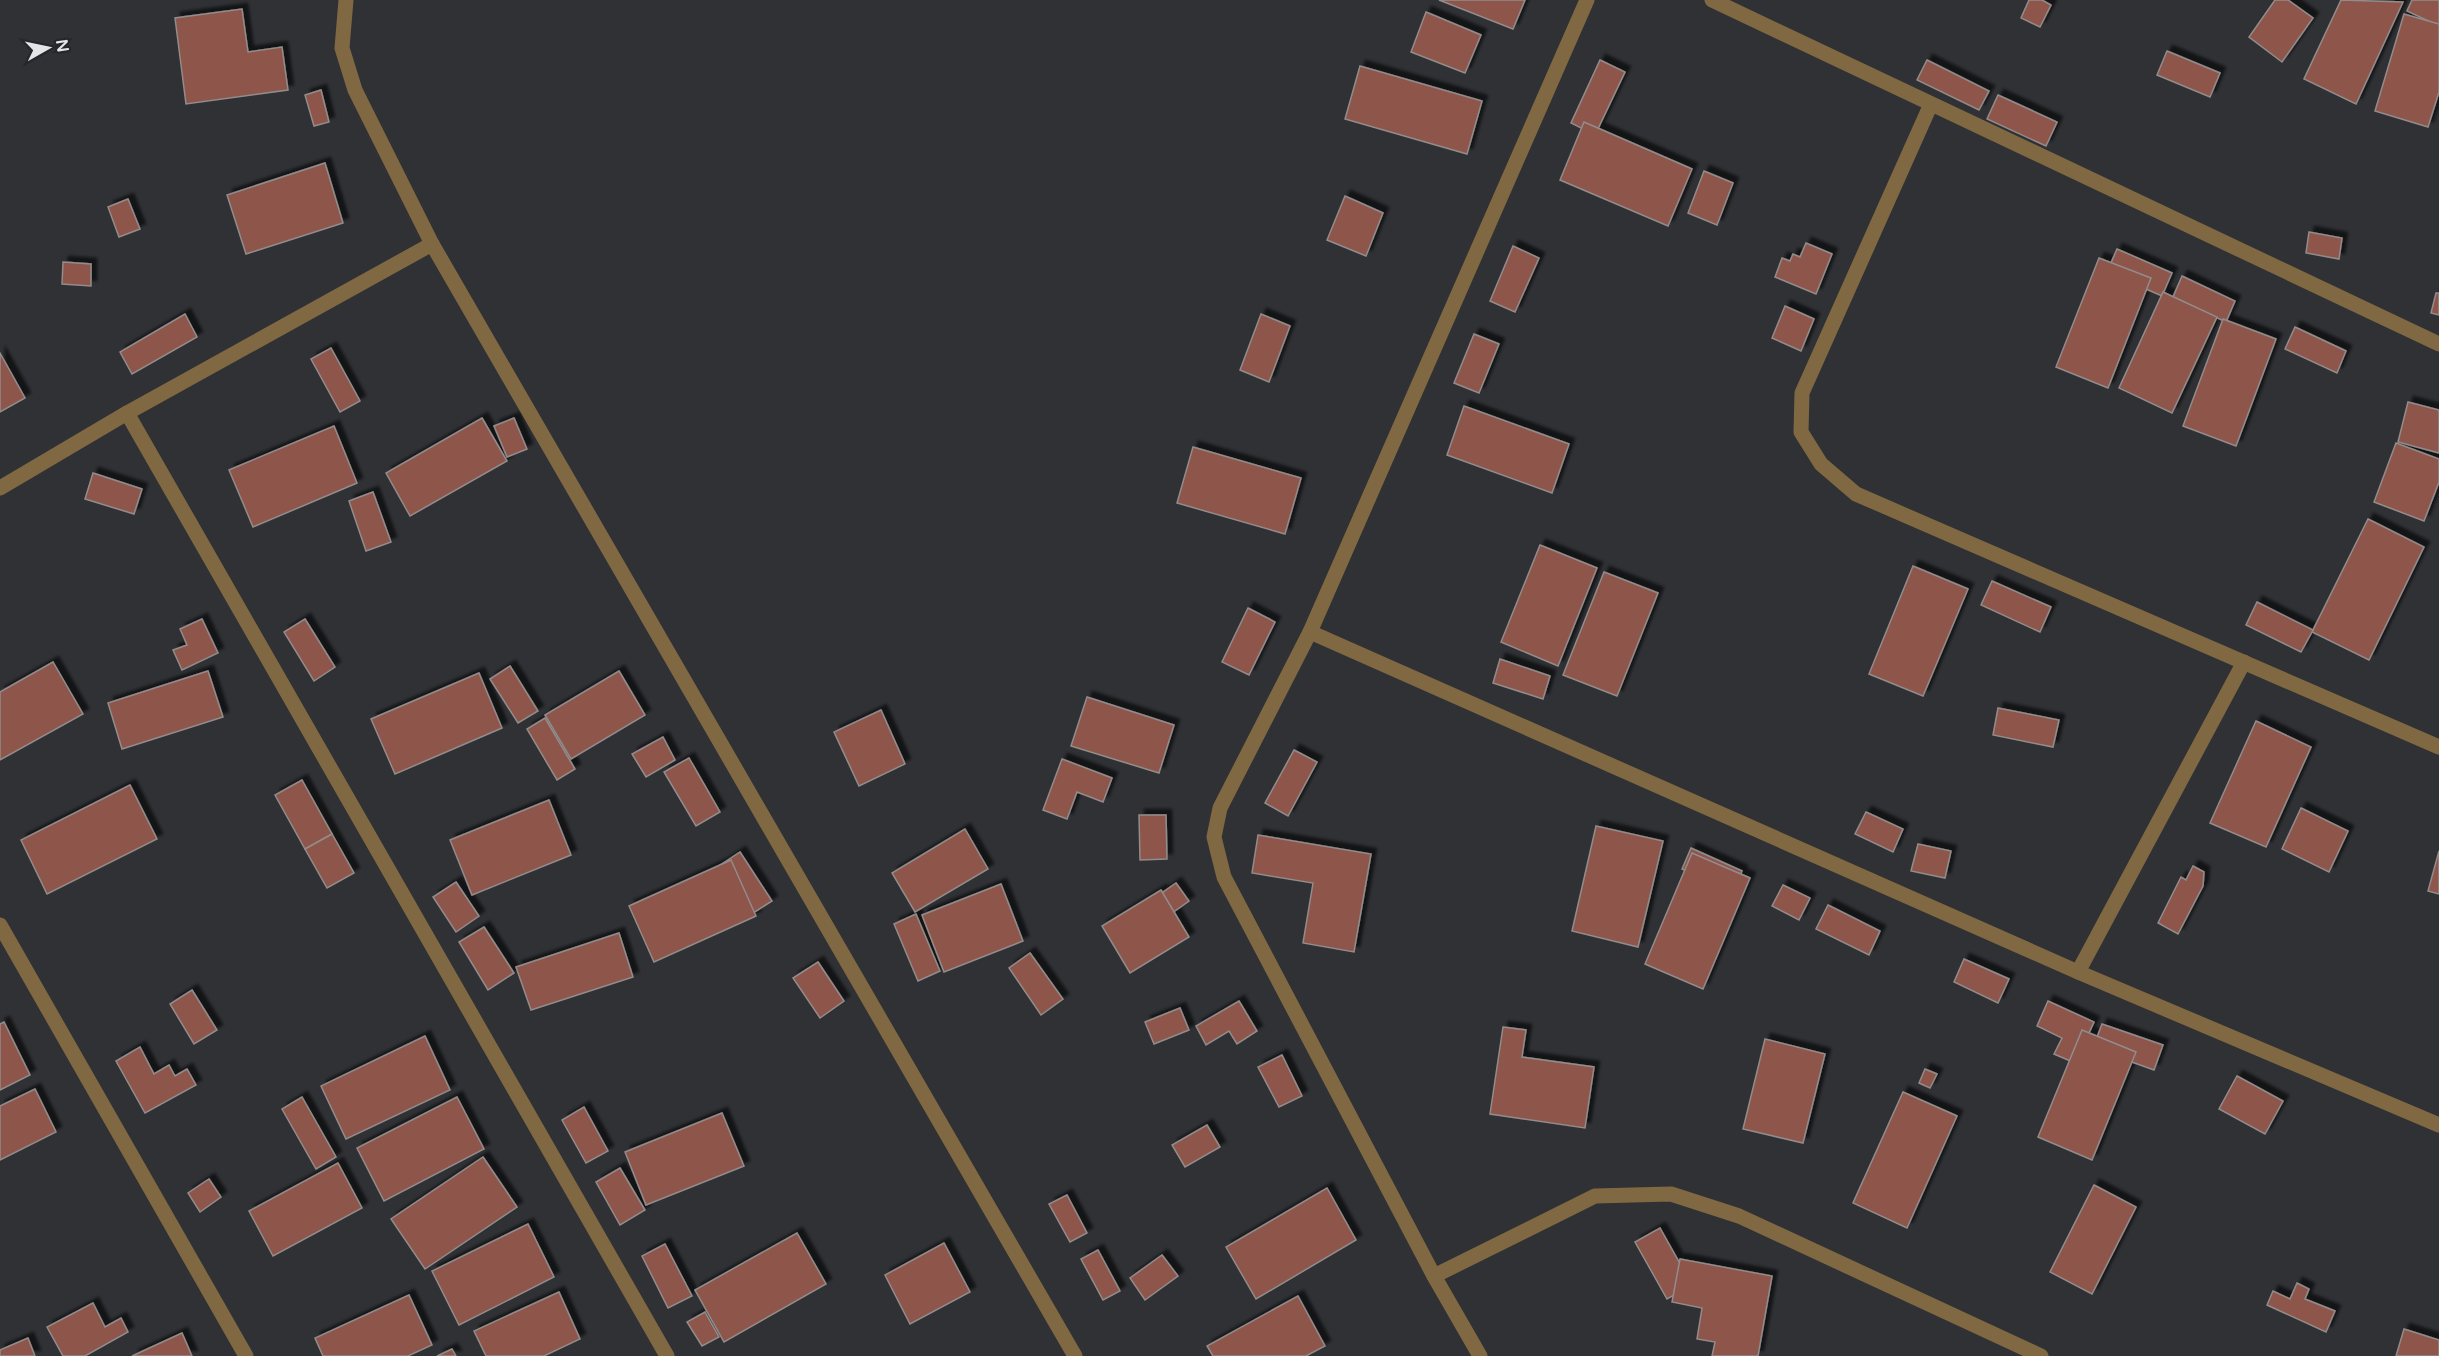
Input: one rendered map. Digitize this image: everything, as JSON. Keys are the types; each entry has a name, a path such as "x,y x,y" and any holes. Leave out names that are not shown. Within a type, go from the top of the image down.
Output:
{"street":[{"path":"346,0 342,48 355,90 432,244 1075,1356"},
{"path":"1480,1356 1434,1276 1224,878 1214,837 1220,808 1310,632 1587,0"},
{"path":"1712,0 2439,344"},
{"path":"1931,104 1802,393 1801,432 1821,464 1856,494 2439,747"},
{"path":"0,488 128,413 432,244"},
{"path":"128,413 667,1356"},
{"path":"1310,632 2078,972 2439,1125"},
{"path":"2078,972 2244,662"},
{"path":"0,925 246,1356"},
{"path":"1434,1276 1595,1196 1671,1194 1739,1216 2041,1356"}],"building":[{"path":"1439,0 1525,0 1513,29"},
{"path":"2029,0 2042,0 2051,5 2040,27 2021,18"},
{"path":"2275,0 2288,0 2313,18 2282,62 2249,37"},
{"path":"2341,0 2403,2 2356,104 2304,79"},
{"path":"2412,0 2439,0 2439,26 2407,11"},
{"path":"242,9 248,52 282,47 288,90 186,104 175,18"},
{"path":"1426,12 1481,35 1465,73 1411,52"},
{"path":"2404,14 2439,24 2439,92 2428,127 2375,111"},
{"path":"2167,51 2220,73 2210,97 2157,75"},
{"path":"1600,60 1625,72 1595,135 1571,123"},
{"path":"1927,60 1989,91 1979,110 1917,80"},
{"path":"1360,66 1482,101 1467,154 1345,119"},
{"path":"321,90 329,122 314,126 305,95"},
{"path":"1998,95 2057,122 2046,146 1987,119"},
{"path":"1584,122 1692,169 1668,226 1560,180"},
{"path":"325,163 343,223 246,254 227,195"},
{"path":"1704,171 1733,183 1717,225 1688,213"},
{"path":"1345,196 1383,213 1366,256 1327,240"},
{"path":"128,199 140,229 119,237 108,207"},
{"path":"2309,232 2342,238 2339,259 2306,253"},
{"path":"1806,243 1832,254 1816,294 1775,277 1782,258 1790,261 1793,254 1800,257"},
{"path":"1513,246 1539,258 1515,312 1490,301"},
{"path":"2117,249 2172,273 2162,296 2107,272"},
{"path":"2099,258 2151,278 2108,388 2056,367"},
{"path":"63,262 91,264 91,286 62,284"},
{"path":"2182,276 2235,301 2226,322 2173,297"},
{"path":"2163,292 2217,317 2172,413 2119,388"},
{"path":"2436,293 2439,293 2439,315 2431,313"},
{"path":"1785,306 1814,319 1801,351 1772,338"},
{"path":"185,314 197,337 132,374 120,352"},
{"path":"1261,314 1290,326 1269,382 1240,370"},
{"path":"2223,319 2276,339 2236,446 2183,426"},
{"path":"2295,327 2346,351 2337,373 2285,349"},
{"path":"1474,334 1499,344 1479,393 1454,383"},
{"path":"331,348 360,401 340,412 311,359"},
{"path":"0,353 25,398 0,412"},
{"path":"2408,402 2439,410 2439,453 2398,442"},
{"path":"1464,406 1569,444 1552,493 1447,455"},
{"path":"482,418 507,461 410,516 386,473"},
{"path":"514,418 527,449 507,457 494,426"},
{"path":"334,426 357,483 253,527 229,470"},
{"path":"2396,443 2439,459 2439,482 2424,521 2374,502"},
{"path":"1193,447 1301,478 1285,534 1177,503"},
{"path":"93,473 142,489 134,514 85,499"},
{"path":"373,492 391,542 366,551 349,501"},
{"path":"2368,519 2424,547 2369,660 2312,632"},
{"path":"1540,545 1597,568 1558,666 1501,642"},
{"path":"1913,566 1968,589 1923,696 1869,674"},
{"path":"1604,572 1658,593 1617,696 1563,675"},
{"path":"1992,581 2051,607 2040,632 1981,605"},
{"path":"2257,602 2313,630 2301,652 2246,625"},
{"path":"1248,608 1275,622 1249,675 1222,662"},
{"path":"202,619 218,653 182,670 173,650 187,645 180,629"},
{"path":"305,619 335,667 314,681 284,632"},
{"path":"1500,659 1550,676 1543,699 1493,683"},
{"path":"53,662 83,714 0,760 0,692"},
{"path":"510,666 538,711 518,723 490,679"},
{"path":"208,671 223,717 122,749 108,703"},
{"path":"619,671 645,715 571,759 545,715"},
{"path":"479,673 502,728 395,774 371,719"},
{"path":"1087,697 1174,725 1159,773 1071,746"},
{"path":"1998,708 2059,720 2053,747 1993,735"},
{"path":"881,710 905,764 859,786 834,732"},
{"path":"545,718 575,769 557,780 527,729"},
{"path":"2256,721 2311,747 2266,847 2210,823"},
{"path":"663,737 675,760 646,777 632,754"},
{"path":"1294,750 1317,762 1288,816 1265,803"},
{"path":"689,758 720,812 696,826 664,772"},
{"path":"1062,759 1112,778 1103,802 1077,792 1067,819 1043,810"},
{"path":"302,780 332,834 305,849 275,795"},
{"path":"130,785 157,839 47,894 21,840"},
{"path":"549,800 571,855 472,895 450,840"},
{"path":"2301,808 2348,831 2329,872 2282,849"},
{"path":"1866,812 1903,829 1893,852 1855,834"},
{"path":"1139,815 1166,815 1167,859 1140,860"},
{"path":"1596,826 1663,841 1638,947 1572,931"},
{"path":"965,829 988,869 915,912 892,873"},
{"path":"332,834 354,873 327,888 305,849"},
{"path":"1258,835 1371,854 1354,952 1303,943 1313,883 1252,873"},
{"path":"1918,844 1951,851 1945,878 1911,871"},
{"path":"1691,848 1742,871 1733,891 1682,869"},
{"path":"2439,851 2439,894 2428,891"},
{"path":"740,852 772,901 750,915 719,866"},
{"path":"1692,853 1750,878 1703,989 1645,964"},
{"path":"731,860 756,916 654,962 629,906"},
{"path":"2193,866 2204,872 2203,886 2178,934 2158,923 2181,877 2186,880"},
{"path":"456,882 479,916 456,932 433,897"},
{"path":"1176,883 1189,901 1172,913 1159,895"},
{"path":"1001,884 1023,941 944,972 922,915"},
{"path":"1783,885 1810,898 1799,920 1772,906"},
{"path":"1161,890 1189,937 1130,973 1102,926"},
{"path":"1828,905 1880,931 1869,955 1816,929"},
{"path":"916,914 940,971 918,981 894,924"},
{"path":"484,927 514,973 488,990 459,942"},
{"path":"619,933 633,977 531,1010 516,967"},
{"path":"1030,953 1063,999 1041,1015 1009,968"},
{"path":"1964,959 2009,979 1998,1003 1954,982"},
{"path":"818,962 844,1001 820,1018 793,978"},
{"path":"192,990 217,1030 194,1044 170,1004"},
{"path":"1239,1001 1257,1031 1237,1044 1229,1031 1206,1045 1196,1026"},
{"path":"2048,1001 2094,1022 2075,1063 2054,1054 2062,1038 2037,1026"},
{"path":"1180,1008 1189,1030 1154,1044 1145,1022"},
{"path":"4,1022 30,1075 0,1090 0,1024"},
{"path":"2102,1024 2163,1045 2154,1070 2093,1048"},
{"path":"1503,1027 1526,1030 1522,1057 1594,1067 1585,1128 1490,1114"},
{"path":"2082,1030 2136,1052 2092,1160 2038,1137"},
{"path":"425,1036 450,1090 346,1139 321,1086"},
{"path":"1765,1039 1825,1054 1803,1143 1743,1129"},
{"path":"140,1047 154,1074 169,1065 175,1076 187,1069 196,1085 145,1113 116,1061"},
{"path":"1282,1055 1302,1096 1279,1107 1258,1067"},
{"path":"1925,1069 1937,1074 1930,1088 1919,1083"},
{"path":"2237,1076 2283,1101 2265,1134 2219,1109"},
{"path":"35,1089 56,1132 0,1160 0,1106"},
{"path":"1903,1092 1957,1116 1907,1228 1853,1203"},
{"path":"302,1097 336,1157 316,1169 282,1109"},
{"path":"457,1097 484,1149 384,1201 357,1148"},
{"path":"584,1107 608,1151 586,1163 562,1120"},
{"path":"722,1113 744,1166 646,1205 625,1152"},
{"path":"1207,1125 1220,1147 1185,1167 1172,1145"},
{"path":"483,1157 517,1207 425,1269 391,1219"},
{"path":"338,1163 362,1208 273,1256 249,1211"},
{"path":"620,1168 645,1210 620,1225 596,1182"},
{"path":"209,1179 221,1197 200,1212 188,1193"},
{"path":"2094,1185 2136,1207 2092,1294 2050,1272"},
{"path":"1327,1188 1356,1240 1256,1299 1226,1247"},
{"path":"1067,1195 1087,1233 1070,1242 1049,1204"},
{"path":"528,1224 554,1277 459,1325 432,1271"},
{"path":"1660,1228 1692,1285 1667,1299 1635,1242"},
{"path":"797,1233 826,1284 724,1342 695,1290"},
{"path":"944,1243 970,1292 910,1324 885,1275"},
{"path":"665,1244 692,1296 668,1308 642,1256"},
{"path":"1098,1250 1120,1291 1103,1300 1081,1259"},
{"path":"1162,1255 1178,1276 1145,1300 1130,1278"},
{"path":"1680,1259 1772,1276 1758,1356 1712,1356 1715,1342 1697,1339 1702,1308 1672,1302"},
{"path":"2297,1283 2309,1289 2305,1299 2335,1311 2326,1332 2267,1305 2273,1291 2290,1299"},
{"path":"559,1292 580,1339 544,1356 486,1356 474,1331"},
{"path":"409,1295 432,1345 408,1356 323,1356 315,1338"},
{"path":"1298,1296 1325,1346 1306,1356 1213,1356 1207,1346"},
{"path":"93,1303 105,1327 121,1318 128,1332 85,1356 63,1356 47,1327"},
{"path":"705,1312 719,1337 702,1346 687,1322"},
{"path":"2404,1329 2439,1340 2439,1356 2396,1356"},
{"path":"182,1333 192,1356 132,1356"},
{"path":"28,1338 35,1356 0,1356 0,1350"},
{"path":"452,1349 456,1356 437,1356"}]}
